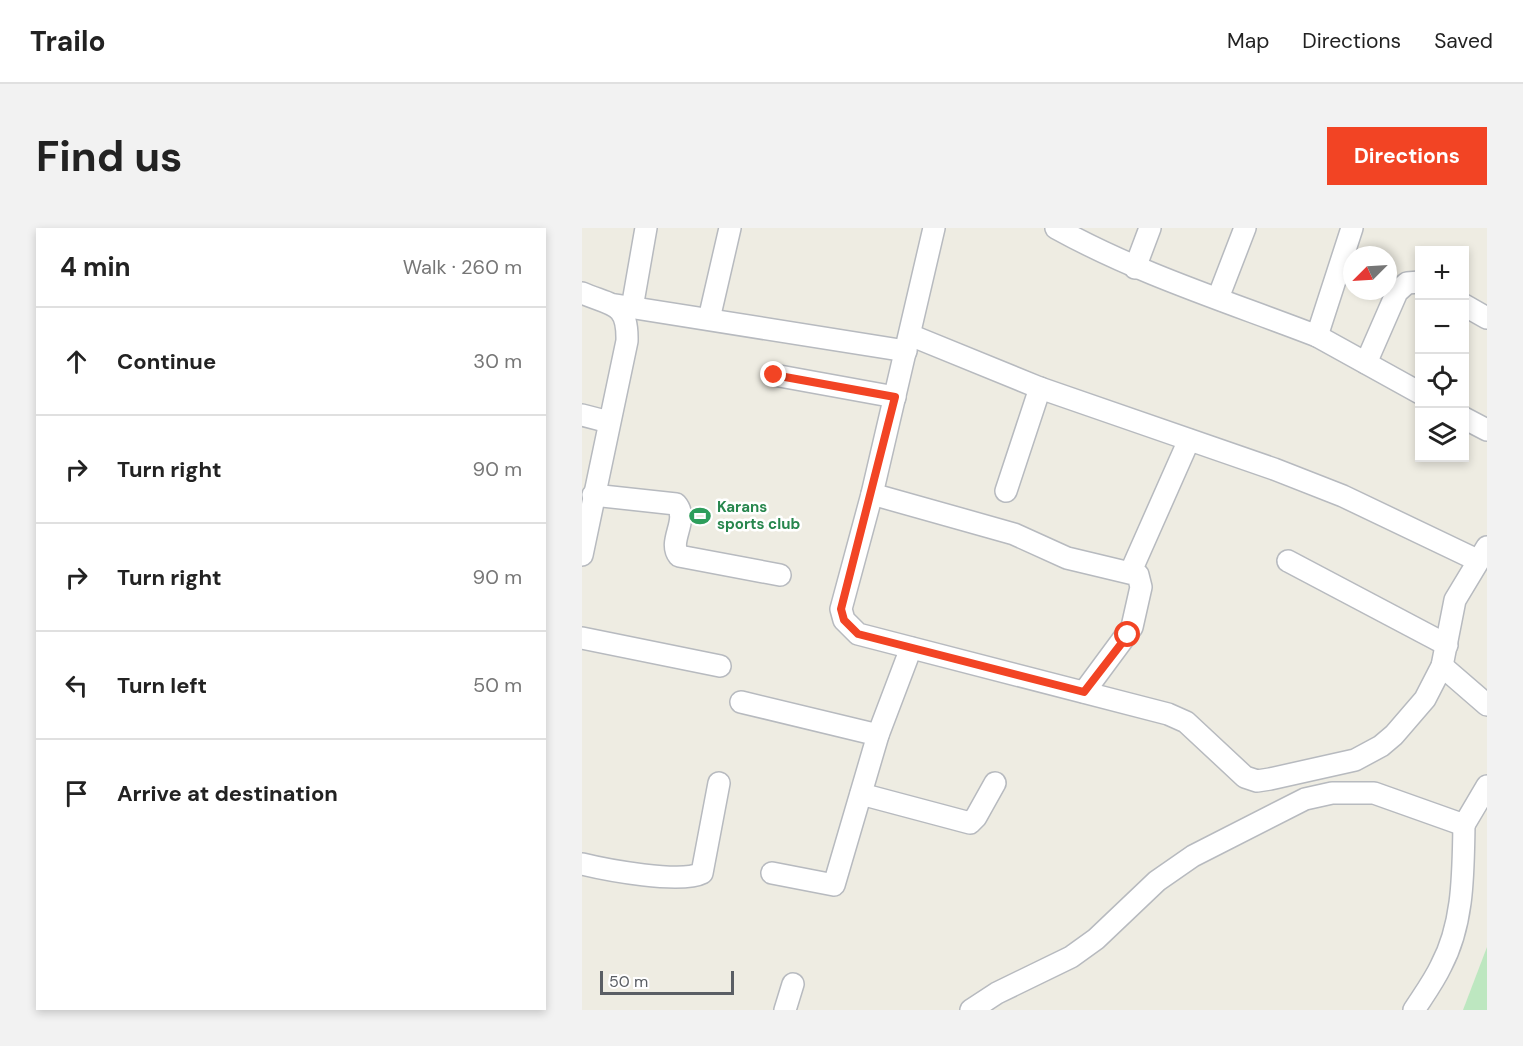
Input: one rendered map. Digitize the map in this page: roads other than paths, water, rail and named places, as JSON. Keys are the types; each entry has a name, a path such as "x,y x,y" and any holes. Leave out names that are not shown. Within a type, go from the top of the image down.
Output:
{"street":[{"path":"582,555 627,341 628,325 624,307 646,228"},
{"path":"709,319 730,228"},
{"path":"934,228 872,494 841,609 844,620 858,634 1178,717 1245,777 1257,781 1329,778 1464,825"},
{"path":"1056,228 1135,268 1317,336 1415,391"},
{"path":"1135,268 1150,228"},
{"path":"1218,298 1245,228"},
{"path":"1317,336 1352,228"},
{"path":"1366,363 1396,292 1407,283 1415,282"},
{"path":"582,293 624,307 908,343 1343,496 1482,553 1455,600 1442,666 1425,699 1394,735 1368,754 1341,764 1305,799 1193,856 1157,881 1096,939 1078,952 982,1007"},
{"path":"1469,308 1487,318"},
{"path":"774,375 895,397"},
{"path":"1006,491 1040,388"},
{"path":"582,415 609,422"},
{"path":"1469,421 1487,430"},
{"path":"1131,572 1189,440"},
{"path":"872,494 1014,534 1067,558 1131,572 1142,580 1132,627 1084,692"},
{"path":"593,495 676,504 682,516 675,548 679,556 780,574"},
{"path":"1288,561 1447,645"},
{"path":"582,638 720,666"},
{"path":"772,873 834,885 878,735 911,648"},
{"path":"1442,666 1487,705"},
{"path":"741,702 878,735"},
{"path":"582,864 630,874 689,876 702,873 719,783"},
{"path":"861,794 970,823 976,818 995,783"},
{"path":"1414,1010 1442,966 1457,925 1463,871 1464,825 1487,786"},
{"path":"785,1010 793,984"}],"place":[{"name":"Karans sports club","path":"700,516"}]}
